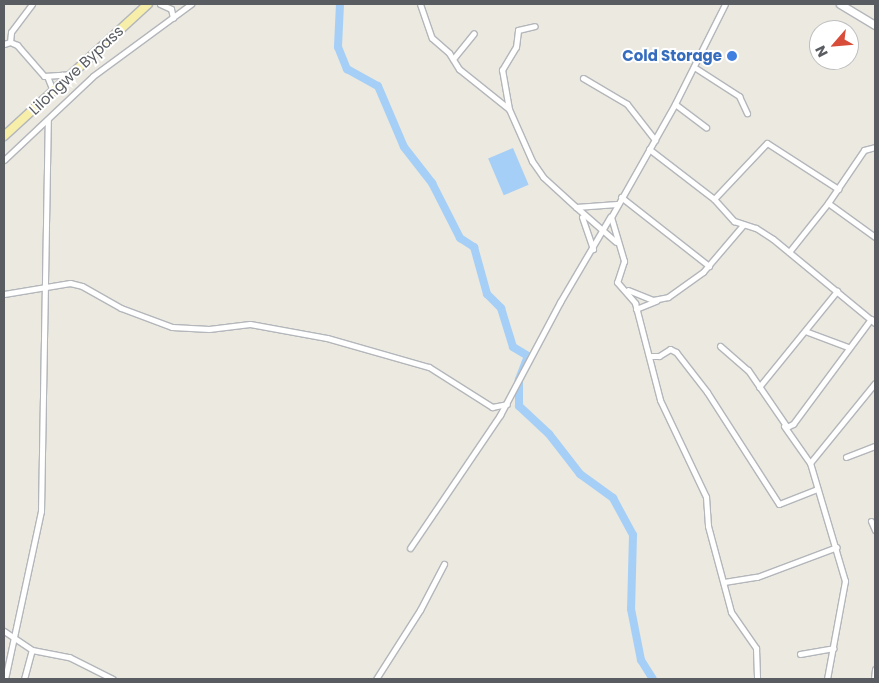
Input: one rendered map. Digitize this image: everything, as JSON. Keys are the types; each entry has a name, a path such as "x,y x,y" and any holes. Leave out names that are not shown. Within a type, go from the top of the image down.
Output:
{"main road":[{"name":"Lilongwe Bypass","path":"4,136 148,4"},
{"path":"840,4 875,25"}],"street":[{"path":"10,42 11,32 32,4"},
{"path":"160,4 171,10 173,18"},
{"path":"4,160 93,76 158,26 173,18 191,4"},
{"path":"420,4 432,38 459,68 509,109"},
{"path":"410,548 507,404 560,302 593,249 675,104 725,4"},
{"path":"535,26 518,30 516,47 502,70 509,109 539,172 581,214 602,233 616,242"},
{"path":"453,60 474,33"},
{"path":"4,44 10,42"},
{"path":"10,42 47,76 54,91"},
{"path":"694,67 739,96 747,113"},
{"path":"47,76 71,74"},
{"path":"583,78 627,104 655,140"},
{"path":"675,104 706,127"},
{"path":"5,679 15,640 41,511 48,120"},
{"path":"714,200 767,143 838,189"},
{"path":"789,252 828,203 864,150 875,146"},
{"path":"649,149 714,200 734,221 760,230 873,321 848,347 794,424 784,426"},
{"path":"621,197 709,266"},
{"path":"828,203 875,237"},
{"path":"576,207 617,204"},
{"path":"581,214 593,249"},
{"path":"611,217 616,242 624,261 617,279 636,309 651,356 660,400 706,497 708,526 732,615 756,648 757,679"},
{"path":"636,309 690,283 709,266 743,225"},
{"path":"4,294 70,283 82,286 121,308 172,327 209,330 250,324 344,342 429,367 492,407 507,404"},
{"path":"623,288 648,299 659,299"},
{"path":"759,387 837,291"},
{"path":"805,331 848,347"},
{"path":"720,346 748,370 810,463 837,547 845,586 827,679"},
{"path":"651,356 659,356 670,348 676,352 707,392 779,504 817,489"},
{"path":"810,463 875,383"},
{"path":"846,456 875,446"},
{"path":"871,521 875,530"},
{"path":"724,582 757,577 837,547"},
{"path":"376,679 444,564"},
{"path":"4,631 32,650 70,657 114,679"},
{"path":"800,654 833,648"},
{"path":"24,679 32,650"},
{"path":"874,679 875,669"}],"water":[{"path":"513,148 529,185 504,195 488,159"}],"waterway":[{"path":"340,4 338,47 347,69 378,86 404,147 432,183 460,238 474,247 487,294 501,308 513,347 528,356 519,380 519,406 549,434 580,474 613,498 633,535 631,609 641,660 653,679"}],"place":[{"name":"Cold Storage","path":"732,56"}]}
